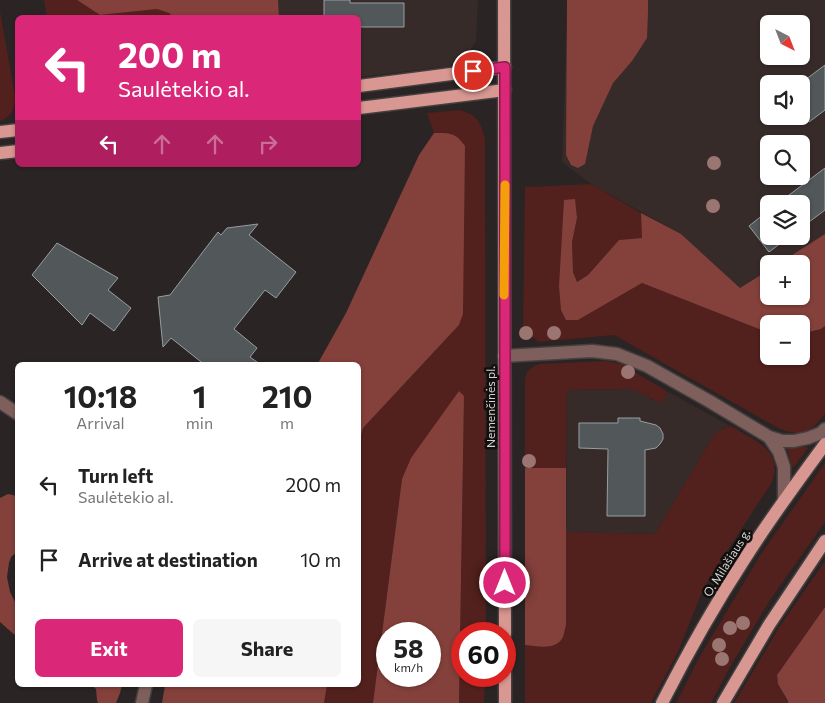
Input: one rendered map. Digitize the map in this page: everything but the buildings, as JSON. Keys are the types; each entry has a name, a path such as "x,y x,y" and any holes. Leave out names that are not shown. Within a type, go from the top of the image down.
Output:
{"main road":[{"name":"Nemenčinės pl.","path":"504,0 505,622"},
{"path":"361,86 505,67"},
{"path":"361,108 505,90"},
{"path":"0,132 15,130"},
{"path":"0,153 15,151"},
{"name":"O. Milašiaus g.","path":"662,703 685,659 744,560 784,500 825,444"},
{"path":"723,703 768,625 825,541"},
{"path":"505,687 505,703"}],"street":[{"path":"504,356 592,351 617,354 647,366 769,438 794,441 808,438 825,429"},
{"path":"0,402 15,412"},
{"path":"769,438 779,452 784,467 784,500"},
{"path":"142,703 146,687"}],"shaded area":[{"path":"44,0 77,0 100,15 47,15"},
{"path":"77,0 278,0 279,15 171,15 157,9 100,15"},
{"path":"278,0 478,0 476,41 461,59 450,66 361,77 361,15 279,15"},
{"path":"567,0 648,0 647,38 632,61 613,83 593,126 585,164 578,168 571,165 566,155"},
{"path":"568,0 825,0 825,234 810,244 810,195 760,195 760,245 808,245 792,255 760,255 760,276 740,288 681,234 591,184 562,162"},
{"path":"157,9 171,15 100,15"},
{"path":"0,11 15,96 12,111 0,121"},
{"path":"460,110 471,114 477,120 482,128 485,139 486,622 460,622 464,397 459,391 402,479 383,622 376,622 376,680 373,703 324,703 327,687 361,687 361,435 363,428 459,325 451,133 434,133 427,113"},
{"path":"434,133 452,134 465,146 463,314 459,325 363,428 361,435 361,362 319,362 346,313 419,155"},
{"path":"591,184 641,213 643,238 619,240 588,275 577,282 573,272 572,242 577,218 564,200 578,320 642,283 760,329 760,365 810,365 810,332 825,326 825,414 810,429 794,433 780,429 614,335 539,342 523,329 525,187"},
{"path":"575,199 577,218 572,242 573,272 577,282 588,275 619,240 642,238 641,213 681,234 740,288 760,276 760,305 810,305 810,255 792,255 825,234 825,326 810,332 810,315 760,315 760,329 642,283 578,320 566,320 561,310 559,286 564,200"},
{"path":"607,361 621,364 665,390 667,396 665,400 661,403 631,389 567,390 566,468 525,468 525,379 528,371 539,364"},
{"path":"631,389 653,400 667,396 665,390 730,426 724,427 712,438 655,534 566,532 567,390"},
{"path":"459,391 464,396 460,622 451,622 451,687 459,687 459,703 373,703 376,680 376,687 441,687 441,622 383,622 402,479 411,458"},
{"path":"730,426 759,443 771,455 774,462 772,482 709,579 677,654 651,703 525,703 525,645 551,646 566,625 566,532 655,534 712,438 722,429"},
{"path":"787,447 808,448 794,467 791,466"},
{"path":"825,463 825,522 770,600 711,703 676,703 699,658 761,554"},
{"path":"525,468 566,468 566,625 563,637 551,646 525,645"},
{"path":"8,494 15,496 15,554 11,557 7,577 10,592 15,602 15,635 0,622 0,498"},
{"path":"825,561 825,607 777,675 778,684 788,703 734,703 780,626"},
{"path":"825,607 825,703 788,703 778,684 777,675"},
{"path":"94,687 122,687 116,703 98,703 96,689"},
{"path":"165,687 327,687 324,703 162,703"},
{"path":"459,687 485,687 484,703 459,703"}],"slow traffic":[{"path":"504,295 505,185"}],"route":[{"path":"473,71 505,67 505,583"}]}
